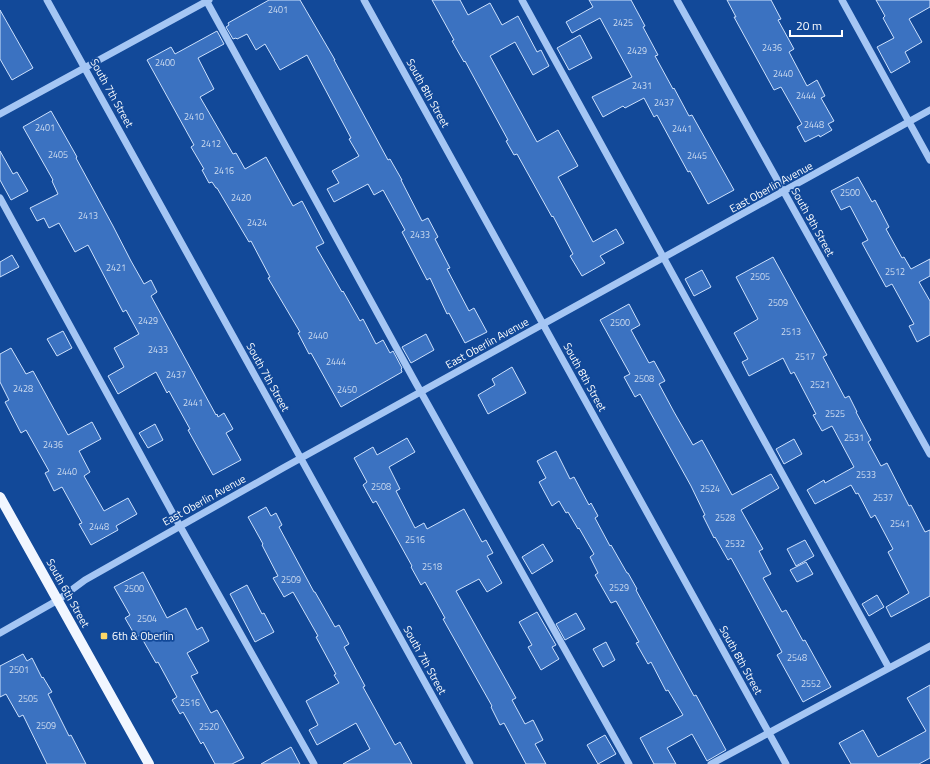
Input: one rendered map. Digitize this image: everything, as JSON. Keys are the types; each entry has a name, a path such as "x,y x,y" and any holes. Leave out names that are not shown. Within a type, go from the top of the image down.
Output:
{"main road":[{"name":"South 6th Street","path":"0,497 149,764"}],"street":[{"name":"South 7th Street","path":"47,0 470,764"},
{"path":"0,114 207,0 421,393 629,764"},
{"name":"South 8th Street","path":"364,0 786,764"},
{"path":"522,0 889,668"},
{"name":"South 9th Street","path":"677,0 930,454"},
{"path":"842,0 930,160"},
{"name":"East Oberlin Avenue","path":"0,633 58,600 85,580 180,526 930,110"},
{"path":"0,198 180,526 314,764"},
{"path":"711,764 930,646"}],"building":[{"path":"269,0 300,0 335,60 388,160 390,159 402,180 422,221 428,218 438,237 435,239 450,268 447,269 469,311 474,308 487,332 465,343 449,313 447,314 430,278 427,280 402,232 405,230 383,190 374,195 368,184 334,202 327,189 339,183 332,171 359,156 307,55 280,70 265,44 256,50 247,34 237,39 233,39 226,27 229,25 228,23"},
{"path":"432,0 460,0 468,15 490,3 502,25 518,16 537,52 541,50 549,66 533,75 515,42 490,56 537,142 558,130 578,166 558,177 593,242 616,229 624,243 600,256 605,263 582,276 570,256 573,254 553,216 552,217 517,154 514,155 506,141 508,140 465,61 464,62 452,41 454,40"},
{"path":"589,0 631,0 658,55 655,56 689,116 692,115 734,190 708,204 690,171 688,172 657,115 654,117 644,98 625,108 623,106 603,117 592,97 632,77 600,18 572,33 566,22 593,7"},
{"path":"727,0 771,0 781,19 778,20 794,49 789,52 807,86 817,80 825,96 821,98 834,121 828,124 832,130 820,137 819,135 805,142 797,127 802,124 781,87 774,90 734,17 736,17"},
{"path":"876,0 930,0 930,7 909,19 922,42 905,52 910,62 891,73 877,47 894,38 883,18 885,16"},
{"path":"0,10 33,68 12,80 0,59"},
{"path":"217,31 224,44 198,58 214,89 200,97 233,154 236,153 245,169 266,157 293,206 302,201 324,243 316,247 342,292 343,291 360,321 363,319 376,344 383,340 390,353 393,351 402,368 402,372 341,407 311,353 309,354 298,333 300,332 268,278 270,277 251,241 249,242 217,188 212,182 209,183 202,170 204,169 191,147 194,145 147,60 171,47 175,54"},
{"path":"580,35 592,58 569,70 557,48"},
{"path":"51,111 144,284 151,280 157,292 151,296 216,415 217,414 218,417 224,413 233,429 226,433 241,460 213,475 188,430 190,429 169,391 167,393 156,372 118,394 108,376 124,367 114,348 139,334 126,310 123,312 88,245 75,252 59,223 49,228 44,218 37,221 30,208 58,194 52,181 53,180 23,127"},
{"path":"0,151 13,174 17,172 28,191 11,200 0,180"},
{"path":"858,177 872,202 875,200 889,227 886,229 902,258 904,257 911,269 930,259 930,276 919,282 930,301 930,335 917,342 909,326 914,324 892,284 886,287 862,243 868,240 850,206 841,210 831,191"},
{"path":"12,255 19,267 0,277 0,262"},
{"path":"773,257 827,355 823,357 845,398 849,396 871,440 868,442 881,466 887,463 909,506 911,505 925,532 930,530 930,596 891,617 886,607 909,593 888,552 893,549 875,515 871,518 858,493 856,494 851,485 815,504 807,490 824,480 825,483 854,467 832,426 822,431 813,415 816,414 794,372 791,374 783,358 749,376 742,362 748,359 734,333 758,319 736,277"},
{"path":"702,270 711,287 694,296 685,279"},
{"path":"629,304 640,325 631,330 649,363 654,361 665,381 659,384 674,412 693,445 702,440 732,495 771,474 779,488 741,510 763,549 759,551 771,574 763,578 782,612 786,610 803,641 805,640 831,687 803,702 777,655 782,652 747,587 731,558 728,560 715,537 714,538 691,486 640,394 635,397 624,377 630,374 600,320"},
{"path":"63,331 72,348 57,356 47,339"},
{"path":"426,334 434,350 411,363 402,347"},
{"path":"11,348 26,374 33,371 68,435 92,422 101,439 79,451 90,472 84,476 104,511 128,498 137,514 116,526 118,530 91,545 79,524 82,523 62,487 54,491 45,473 49,471 26,430 21,433 5,402 9,400 0,382 0,354"},
{"path":"512,367 526,393 488,414 478,395 495,385 492,379"},
{"path":"155,424 163,440 148,448 139,433"},
{"path":"407,438 415,452 389,467 400,489 396,491 415,528 424,523 427,529 464,509 482,542 486,540 493,553 487,556 502,583 487,592 479,579 456,591 516,698 512,700 525,724 533,720 543,740 535,744 546,764 526,764 504,723 500,725 491,707 492,706 443,619 445,618 425,582 421,585 376,501 373,503 363,485 367,482 354,458 373,447 377,455"},
{"path":"794,439 802,454 784,464 776,449"},
{"path":"556,451 570,479 574,477 589,505 591,503 598,516 595,518 610,546 611,545 628,573 694,696 696,695 726,750 707,761 692,734 667,748 676,764 654,764 640,738 683,715 668,690 666,691 651,662 648,664 636,643 639,642 616,601 611,603 595,575 598,573 590,557 594,554 579,528 578,529 568,512 566,513 559,501 552,506 539,482 546,478 537,461"},
{"path":"266,507 271,516 276,513 282,525 279,527 314,592 335,627 339,625 349,644 344,647 365,686 363,687 395,745 400,742 412,764 343,764 370,749 356,723 317,745 309,730 318,725 306,701 339,683 334,675 336,674 316,637 318,636 293,592 284,597 273,578 278,576 248,517"},
{"path":"805,540 814,556 796,566 787,549"},
{"path":"543,544 553,561 532,574 522,557"},
{"path":"806,562 813,574 797,582 790,570"},
{"path":"143,572 167,618 186,608 197,630 202,627 209,641 187,653 198,673 191,676 211,713 217,710 244,758 232,764 215,764 203,742 201,744 183,712 180,714 172,700 177,697 158,662 156,663 140,635 136,637 125,618 130,615 114,587"},
{"path":"247,585 262,614 264,613 274,632 255,642 230,594"},
{"path":"877,595 884,607 869,616 862,604"},
{"path":"537,612 556,645 552,647 559,659 541,670 528,647 532,645 519,622"},
{"path":"576,613 585,629 565,640 556,624"},
{"path":"606,642 615,660 603,667 593,649"},
{"path":"23,654 27,661 32,658 42,678 43,677 52,692 48,694 69,736 71,735 86,764 47,764 23,715 19,717 6,694 0,697 0,666"},
{"path":"930,685 930,758 919,764 851,764 839,743 863,730 878,757 926,731 907,698"},
{"path":"605,735 616,754 598,764 587,745"},
{"path":"291,747 300,764 261,764"}],"place":[{"name":"6th & Oberlin","path":"104,636"}]}
